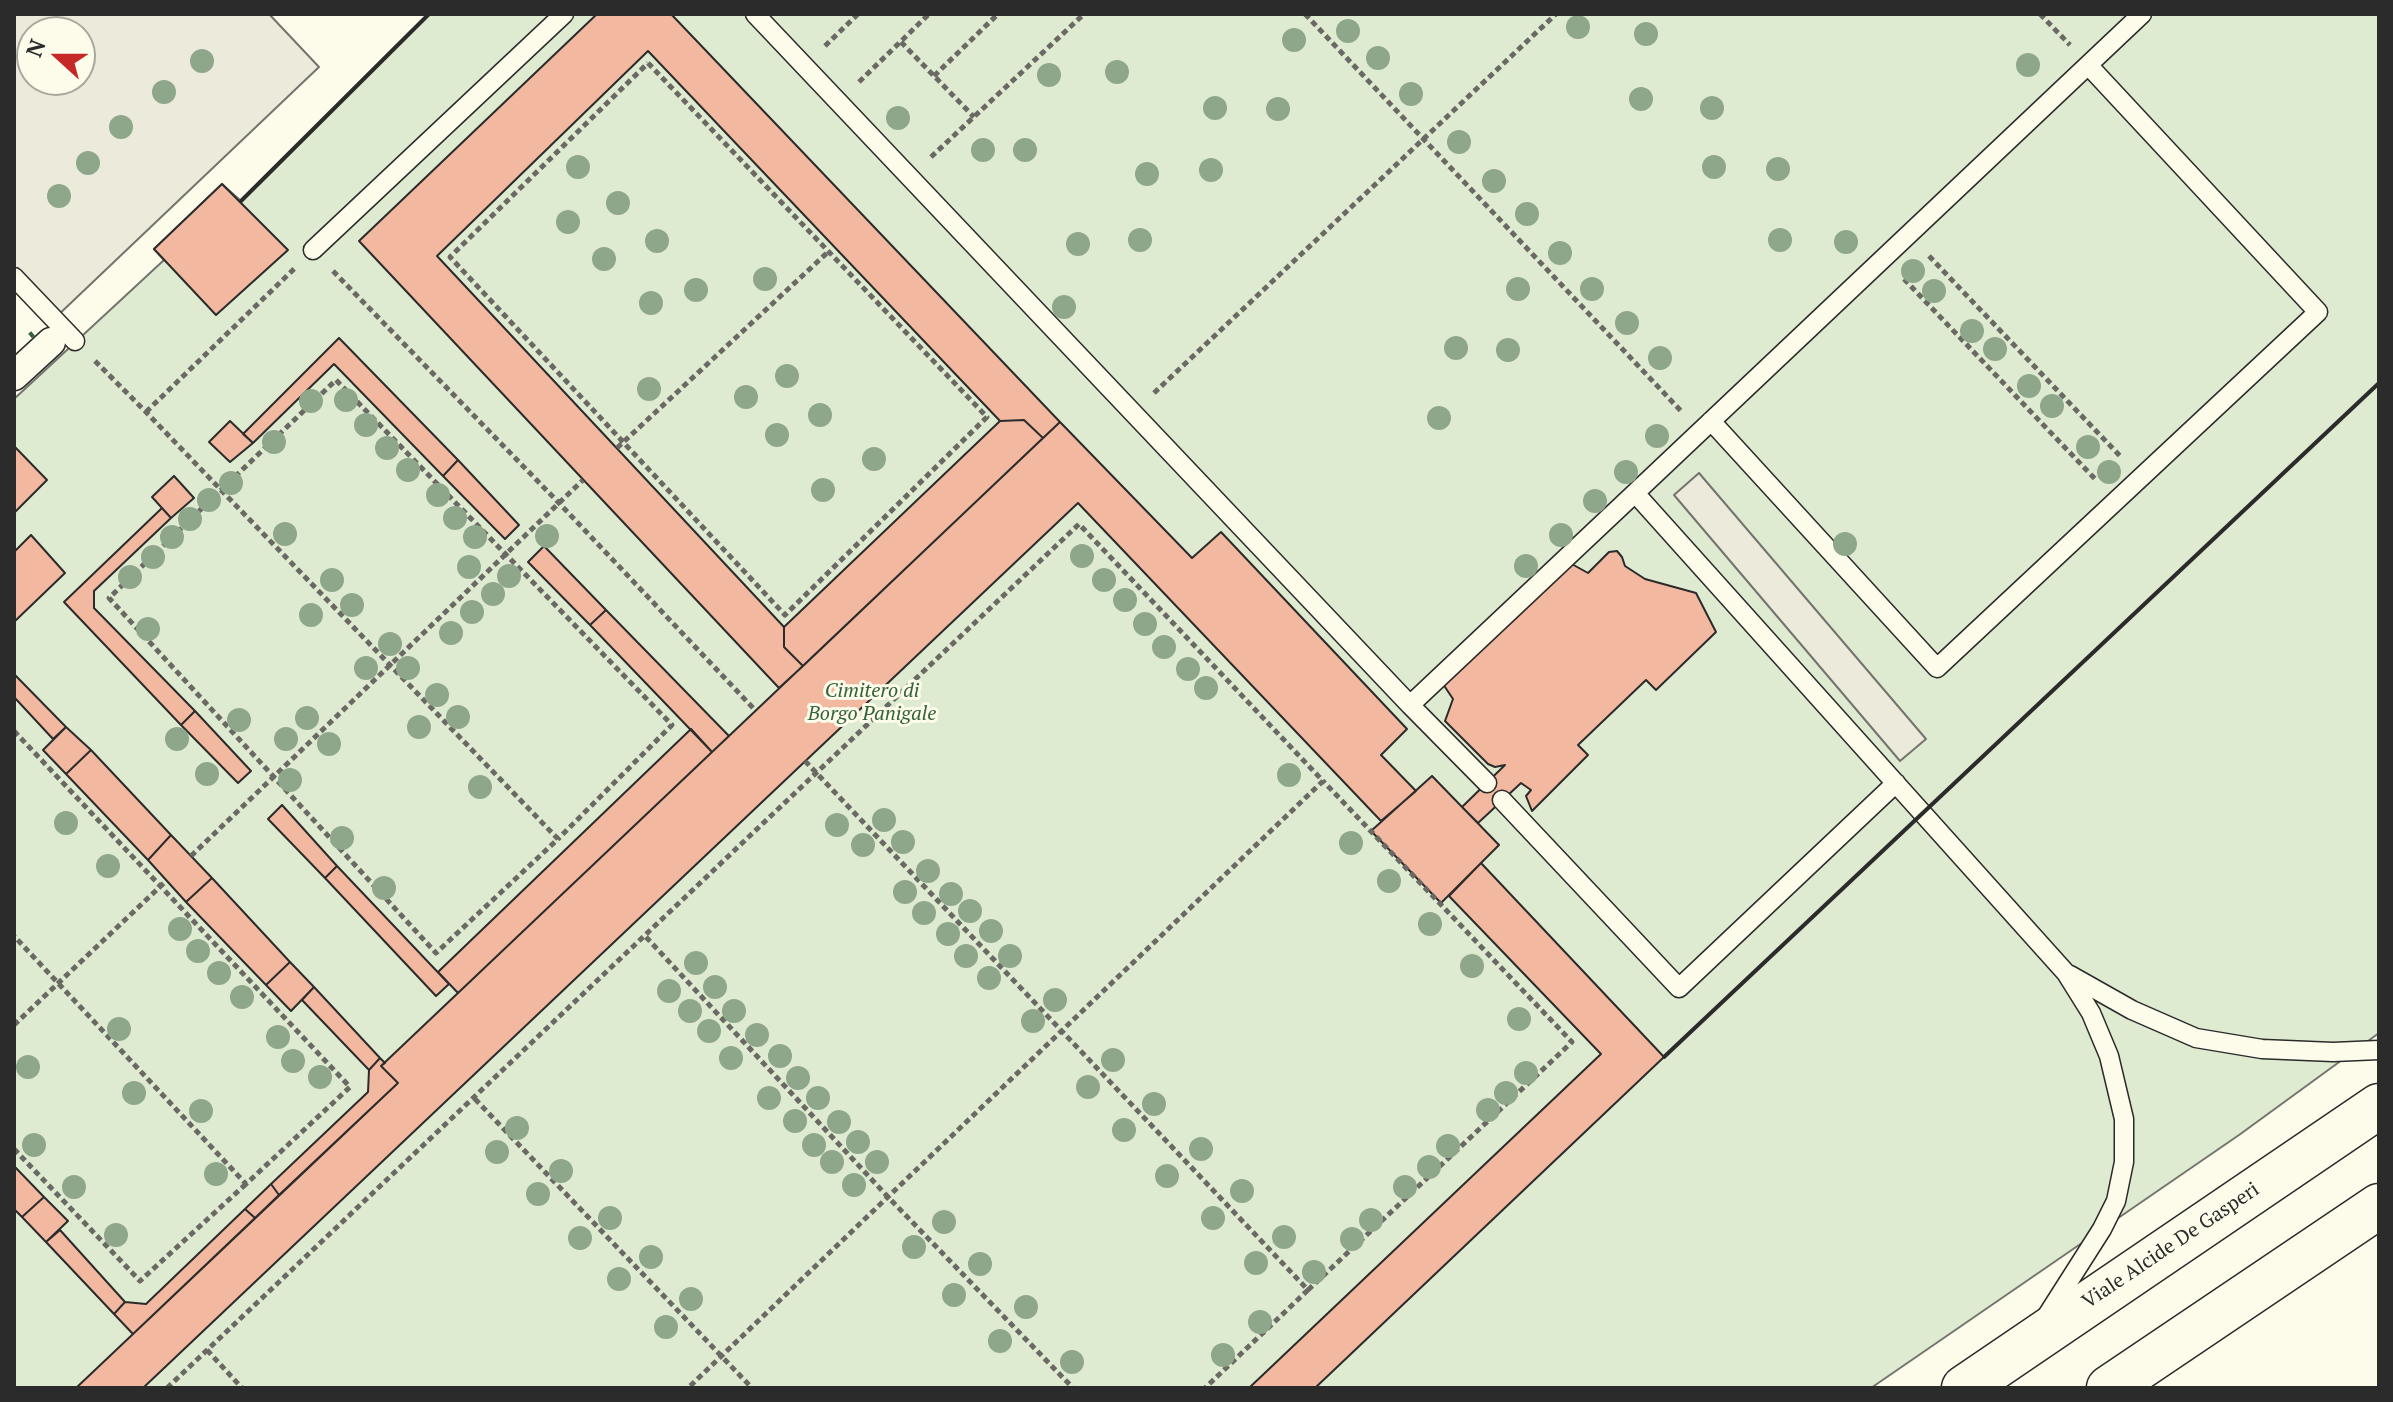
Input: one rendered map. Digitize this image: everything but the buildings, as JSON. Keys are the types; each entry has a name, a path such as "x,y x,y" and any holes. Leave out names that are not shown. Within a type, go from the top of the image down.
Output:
{"main road":[{"name":"Viale Alcide De Gasperi","path":"1964,1388 2379,1106"},
{"path":"2135,1376 2379,1206"}],"street":[{"path":"14,376 63,338"}],"lane":[{"path":"313,250 564,14"},
{"path":"755,14 1487,783"},
{"path":"1410,705 2142,14"},
{"path":"1706,426 1937,668 2318,312 2088,65"},
{"path":"14,277 63,338"},
{"path":"1635,493 2066,973 2091,1013 2109,1056 2124,1119 2124,1162 2116,1201 2102,1229 2026,1345"},
{"path":"1502,800 1679,988 1896,783"},
{"path":"2066,973 2132,1010 2196,1038 2262,1049 2379,1050"}],"path":[{"path":"804,65 858,14"},
{"path":"838,102 929,14"},
{"path":"934,76 998,14"},
{"path":"910,177 1084,14"},
{"path":"1305,14 1424,140 1706,426"},
{"path":"1133,413 1556,14"},
{"path":"2040,14 2088,65"},
{"path":"901,42 974,117"},
{"path":"648,63 828,252 987,417 785,615 450,257 648,63"},
{"path":"1909,235 2141,478"},
{"path":"146,412 313,250 755,710"},
{"path":"617,448 828,252"},
{"path":"1884,258 2116,501"},
{"path":"63,338 146,412 558,839"},
{"path":"336,380 672,725 558,839 436,953 109,598 221,490 336,380"},
{"path":"191,856 583,480"},
{"path":"167,1388 818,775 1079,524 1572,1042 1205,1388"},
{"path":"14,731 350,1087 140,1281 14,1149"},
{"path":"805,761 1308,1290"},
{"path":"688,1388 1323,781"},
{"path":"14,1025 166,881"},
{"path":"14,936 246,1184"},
{"path":"646,937 888,1197 1073,1388"},
{"path":"475,1099 752,1388"},
{"path":"207,1350 242,1388"}],"green space":[{"name":"Cimitero di Borgo Panigale","path":"429,14 2379,14 2379,1033 2239,1135 1871,1388 14,1388 14,399 164,260 154,249 222,184 241,201"}],"shaded area":[{"path":"14,14 269,14 319,67 54,319 14,277"},
{"path":"1699,473 1926,739 1900,761 1674,495"}],"hedge":[{"path":"30,336 35,332"}],"wall":[{"path":"241,201 429,14"},
{"path":"1664,1057 2379,383"}]}
